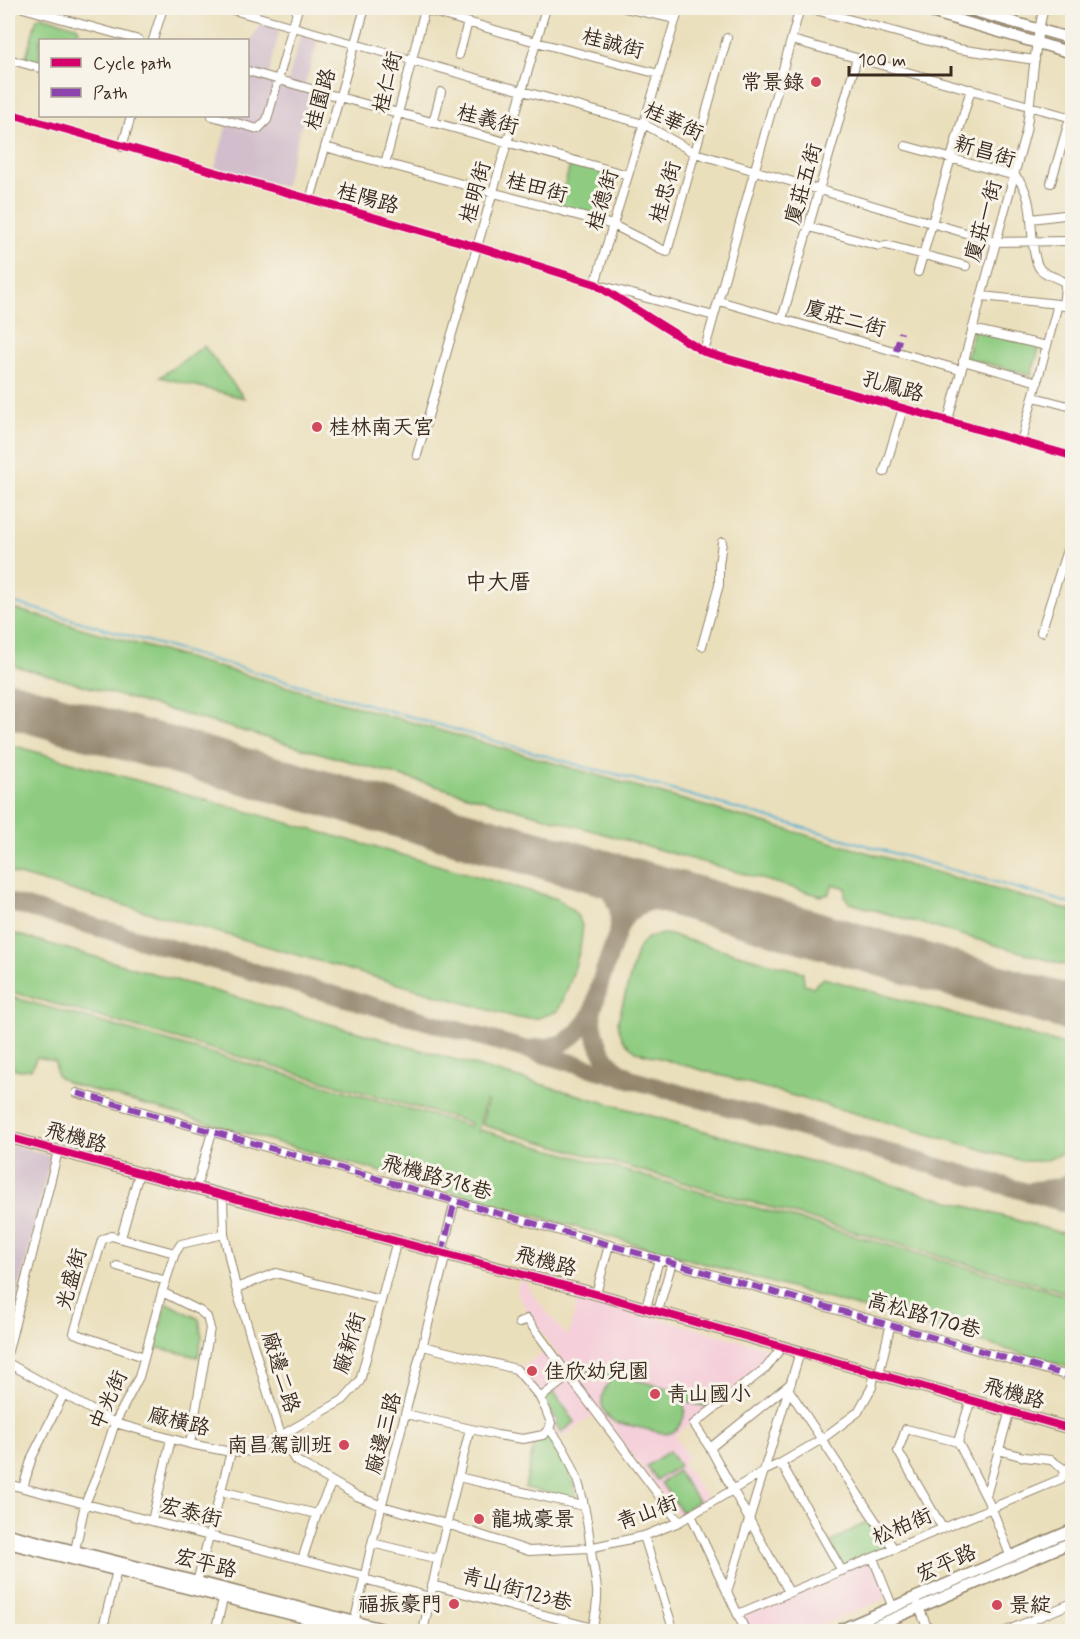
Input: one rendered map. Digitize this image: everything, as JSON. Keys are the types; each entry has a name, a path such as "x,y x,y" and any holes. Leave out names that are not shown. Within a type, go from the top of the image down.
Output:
{"street":[{"path":"23,8 135,39"},
{"path":"153,39 163,8"},
{"name":"桂華街","path":"226,8 644,124 695,153 996,242 1072,241"},
{"path":"216,117 258,129 267,120 298,8"},
{"name":"桂園路","path":"310,200 365,8"},
{"name":"桂誠街","path":"422,8 536,42 659,74"},
{"name":"桂仁街","path":"385,164 422,8"},
{"name":"桂明街","path":"417,455 546,8"},
{"path":"626,8 676,19"},
{"name":"桂德街","path":"595,284 679,8"},
{"path":"704,352 800,8"},
{"path":"808,8 958,49 1035,60"},
{"path":"917,8 1072,53"},
{"path":"964,8 1072,39"},
{"name":"廈莊一街","path":"948,420 1026,131 1038,29 1044,8"},
{"path":"459,55 468,22"},
{"name":"桂忠街","path":"667,252 727,38"},
{"path":"792,40 1071,118 1051,183"},
{"path":"8,58 39,68"},
{"name":"廈莊五街","path":"782,319 857,58"},
{"name":"桂義街","path":"249,71 339,98 628,175"},
{"path":"918,272 971,89"},
{"path":"433,123 441,92"},
{"name":"桂陽路","path":"8,113 478,247 595,284 704,352"},
{"path":"122,147 131,117"},
{"name":"新昌街","path":"906,146 1015,176 1023,185 1031,219 1036,262 1042,271 1064,282 1065,287 1021,442"},
{"name":"桂田街","path":"325,147 613,225 667,252"},
{"path":"1031,219 1072,214"},
{"path":"809,227 966,266"},
{"path":"595,284 714,316"},
{"path":"981,296 1072,308"},
{"name":"廈莊二街","path":"719,301 960,370"},
{"path":"972,329 1047,346"},
{"name":"孔鳳路","path":"704,352 1072,456"},
{"path":"963,361 1038,382"},
{"path":"1034,397 1072,407"},
{"path":"884,472 903,408"},
{"path":"1041,632 1072,534"},
{"path":"702,646 719,585 718,565 722,542"},
{"name":"飛機路318巷","path":"77,1093 659,1259"},
{"path":"196,1188 212,1132"},
{"name":"飛機路","path":"8,1137 658,1311 1072,1429"},
{"path":"8,1351 58,1151"},
{"path":"139,1173 121,1238 175,1253 181,1245 224,1234"},
{"name":"廠邊二路","path":"223,1196 224,1234 236,1288 281,1436 296,1460 357,1496 382,1506"},
{"name":"廠邊三路","path":"355,1628 372,1542 423,1346 455,1201"},
{"name":"光盛街","path":"121,1238 111,1236 100,1244 74,1333 144,1358"},
{"path":"381,1300 397,1240"},
{"path":"596,1294 609,1245"},
{"name":"中光街","path":"74,1555 85,1504 115,1423 139,1377 175,1253"},
{"path":"646,1308 659,1259"},
{"name":"高松路170巷","path":"659,1259 1072,1377"},
{"path":"658,1311 672,1262"},
{"path":"117,1266 166,1281"},
{"name":"廠新街","path":"236,1288 276,1273 381,1300 360,1381 343,1401 281,1436"},
{"path":"162,1292 200,1311 207,1317 210,1328 190,1444"},
{"path":"519,1323 527,1319 679,1522"},
{"name":"青山街","path":"382,1506 447,1524 529,1551 591,1548 644,1536 692,1515 822,1439 858,1412 872,1387 889,1331"},
{"path":"406,1414 523,1439 543,1435 551,1423 540,1398 516,1369 423,1346"},
{"path":"782,1347 766,1368 694,1424 710,1448 789,1592"},
{"path":"727,1592 800,1352"},
{"name":"廠橫路","path":"8,1363 115,1423 171,1439 231,1452 254,1451 281,1436"},
{"path":"540,1398 569,1376"},
{"path":"710,1448 790,1387"},
{"path":"790,1387 894,1550"},
{"path":"23,1488 32,1458 64,1394"},
{"path":"971,1399 958,1442 992,1509 1010,1556"},
{"path":"986,1496 1010,1410"},
{"name":"青山街123巷","path":"423,1632 438,1559 470,1429"},
{"path":"549,1429 555,1435 574,1471 581,1492 597,1591 593,1630"},
{"path":"943,1529 898,1451 906,1429 958,1442"},
{"path":"152,1521 171,1439"},
{"path":"999,1450 1051,1460 1067,1471"},
{"path":"197,1582 231,1452"},
{"path":"781,1463 842,1571"},
{"name":"松柏街","path":"738,1614 1062,1479 1072,1463"},
{"path":"458,1477 583,1506"},
{"path":"302,1560 317,1514 332,1482"},
{"name":"宏泰街","path":"8,1484 302,1560 430,1597"},
{"path":"221,1491 317,1514"},
{"path":"692,1515 746,1632"},
{"name":"宏平路","path":"867,1630 1010,1556 1072,1530"},
{"name":"宏平路","path":"8,1534 118,1567 225,1592 355,1628 395,1632"},
{"path":"644,1536 674,1632"},
{"path":"372,1542 438,1559"},
{"name":"宏平路","path":"835,1632 893,1608 917,1603 1072,1542"},
{"name":"宏平路","path":"8,1543 74,1555"},
{"path":"873,1558 893,1608"},
{"path":"102,1632 118,1567"},
{"name":"宏平路","path":"118,1567 197,1582 225,1592"},
{"name":"青山街123巷","path":"432,1585 593,1630"},
{"path":"215,1632 225,1592"},
{"path":"917,1603 929,1632"},
{"path":"1004,1632 1072,1603"}],"shaded area":[{"path":"261,22 280,28 267,83 286,87 301,35 318,40 303,91 310,93 284,187 215,168 229,117 249,117 249,44"},
{"path":"8,1143 51,1156 8,1336"},
{"name":"青山國小","path":"521,1280 528,1282 533,1295 568,1337 579,1296 774,1350 757,1369 675,1436 688,1458 682,1463 708,1499 679,1516 592,1405 526,1309 516,1291"},
{"path":"549,1349 595,1414 561,1438 518,1370"},
{"path":"873,1558 889,1597 808,1631 746,1631 738,1614"}],"green space":[{"path":"41,16 76,26 79,29 76,39 39,39 39,64 27,61 26,57 37,18"},
{"path":"571,162 612,174 617,182 607,218 603,220 558,209"},
{"path":"974,329 1040,346 1031,375 966,358"},
{"path":"204,346 244,398 160,377"},
{"path":"8,607 1072,911 1072,967 850,903 845,897 846,888 833,884 829,894 821,896 8,664"},
{"path":"8,744 558,899 577,916 582,931 575,967 558,1011 538,1018 517,1018 8,872"},
{"path":"8,932 1072,1236 1072,1294 482,1125 487,1102 485,1101 478,1131 1072,1297 1072,1368 68,1083 56,1074 55,1061 37,1057 31,1069 19,1070 8,1066 8,996 469,1126 471,1123 8,991"},
{"path":"666,934 803,972 804,984 814,987 824,978 1065,1045 1072,1052 1072,1137 1065,1152 1045,1161 1023,1161 638,1052 624,1040 618,1021 637,951 648,938"},
{"path":"167,1303 199,1319 202,1336 198,1357 154,1347"},
{"path":"589,1368 710,1399 708,1407 683,1401 684,1417 676,1429 667,1434 615,1422 606,1414 602,1403 603,1392 610,1381 587,1375"},
{"path":"554,1392 575,1422 562,1432 556,1425 557,1421 544,1399"},
{"path":"548,1436 571,1474 577,1499 525,1488 534,1442"},
{"path":"669,1451 679,1466 657,1480 647,1466"},
{"path":"677,1471 698,1501 682,1512 661,1483"},
{"path":"869,1520 887,1550 844,1568 831,1542"}],"waterway":[{"path":"8,601 1072,904"}],"taxiway":[{"path":"534,1048 563,1043 577,1033 592,1014 619,928 618,907 608,887 595,871"},
{"path":"619,928 629,913 645,903 682,895"},
{"path":"8,902 1072,1205"},
{"path":"592,1014 597,1041 605,1057 617,1070 626,1075"},
{"path":"1034,1190 1060,1187 1072,1180"}],"runway":[{"path":"8,704 682,895 1072,1009"}],"marked path":[{"path":"896,351 901,332"},
{"path":"77,1093 1072,1377"},
{"path":"442,1253 455,1201"}],"cycle path":[{"path":"8,113 478,247 595,284 704,352 1072,456"},
{"path":"8,1137 596,1294 1072,1429"}],"place":[{"name":"常景錄","path":"816,82"},
{"name":"桂林南天宮","path":"317,427"},
{"name":"佳欣幼兒園","path":"532,1371"},
{"name":"青山國小","path":"655,1394"},
{"name":"南昌駕訓班","path":"344,1445"},
{"name":"龍城豪景","path":"479,1519"},
{"name":"福振豪門","path":"454,1604"},
{"name":"景綻","path":"997,1605"}],"district":[{"name":"中大厝","path":"498,581"}]}
